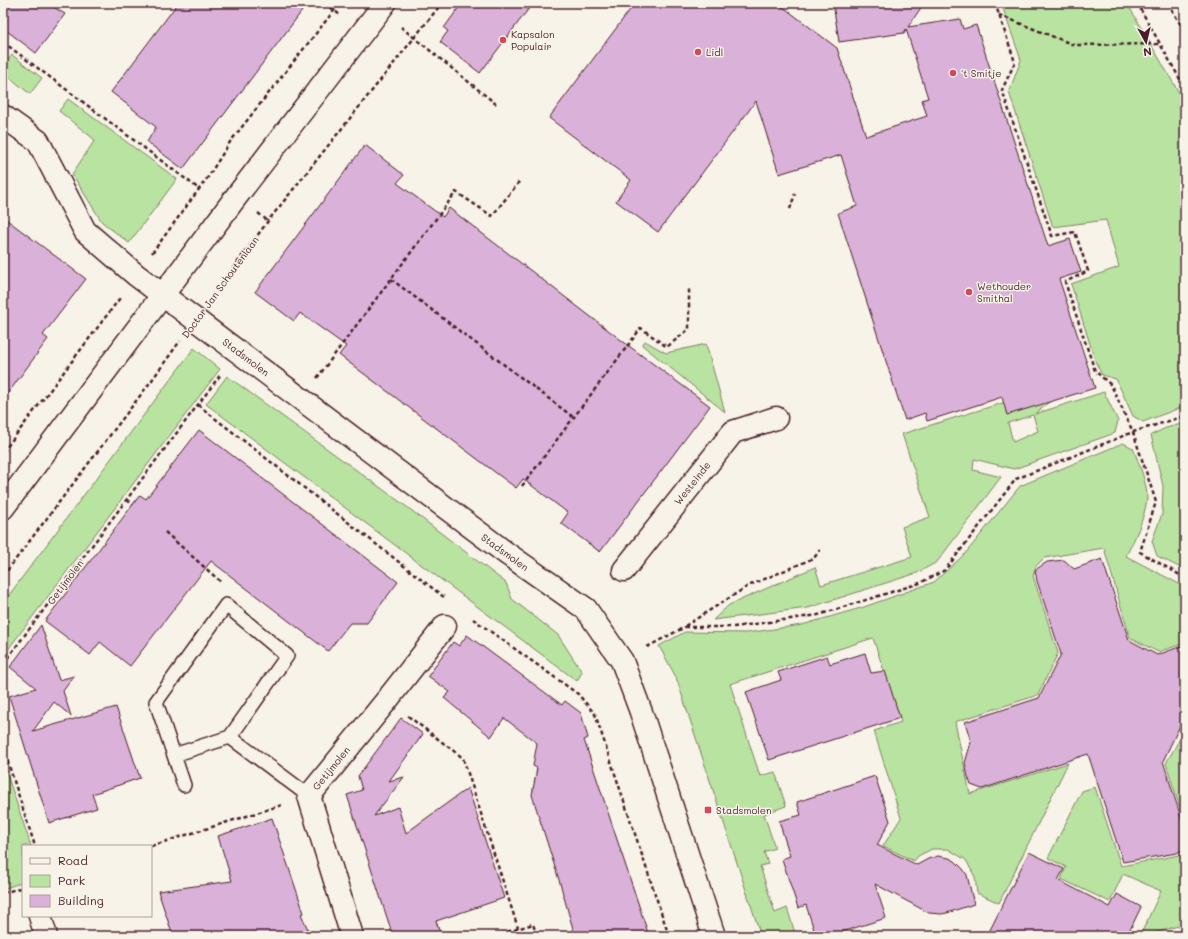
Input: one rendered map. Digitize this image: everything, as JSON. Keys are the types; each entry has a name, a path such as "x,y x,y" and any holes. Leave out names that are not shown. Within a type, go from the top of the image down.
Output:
{"street":[{"path":"3,508 236,197 383,6"},
{"name":"Stadsmolen","path":"3,116 38,141 86,231 136,275 506,553 586,609 622,661 641,712 714,936"},
{"name":"Westeinde","path":"624,570 733,432 776,418"},
{"name":"Getijmolen","path":"352,936 308,796 446,626"},
{"path":"40,917 46,936"}],"lane":[{"path":"174,755 230,737 287,656 226,606 156,702 184,785"},
{"path":"230,737 308,796"}],"path":[{"path":"325,3 334,10"},
{"path":"3,452 199,189 230,142 340,3"},
{"name":"Doctor Jan Schoutenlaan","path":"3,576 152,380 268,221 442,3"},
{"path":"995,3 1015,62 1002,90 1052,236 1075,232 1088,271 1065,282 1095,371 1110,385 1133,432 1156,502 1140,552 1185,578"},
{"path":"1138,3 1185,88"},
{"path":"1168,3 1185,32"},
{"path":"383,6 414,38 496,104"},
{"path":"999,16 1074,45 1161,44"},
{"path":"3,42 199,189"},
{"path":"302,399 456,192 492,216 519,182"},
{"path":"790,209 795,194"},
{"path":"391,279 573,417"},
{"path":"522,486 641,328 667,347 689,329 689,289"},
{"name":"Getijmolen","path":"3,664 238,351"},
{"path":"198,405 447,599"},
{"path":"685,626 734,627 818,615 920,583 945,570 1016,479 1133,432 1185,416"},
{"path":"127,500 133,505"},
{"path":"165,532 225,586 226,606"},
{"path":"622,661 685,626 748,586 814,558 820,550"},
{"path":"472,618 578,694 595,714 669,936"},
{"path":"387,700 463,758 518,928"},
{"path":"3,747 35,845"},
{"path":"152,846 308,796"},
{"path":"3,893 22,886"},
{"path":"494,936 533,924 537,936"}],"green space":[{"path":"1001,3 1127,3 1185,103 1185,406 1143,422 1133,416 1116,379 1102,375 1096,363 1071,284 1119,267 1106,220 1053,227 1009,92 1021,60"},
{"path":"12,55 42,78 30,94 3,72 3,67"},
{"path":"68,99 177,179 129,243 102,222 72,174 95,140 59,111"},
{"path":"645,341 666,353 706,344 725,412 642,345"},
{"path":"194,348 220,369 3,656 3,603"},
{"path":"227,376 407,507 506,583 512,599 558,635 582,672 577,681 206,404"},
{"path":"1051,388 1055,397 1035,414 1104,392 1118,421 1115,433 1014,469 974,459 973,470 1001,477 937,562 917,573 808,608 713,620 729,605 815,567 821,585 912,557 902,527 930,517 902,434","holes":["1033,415 1038,431 1013,442 1008,423"]},
{"path":"1185,423 1185,570 1157,556 1152,541 1162,514 1163,486 1151,435 1166,428"},
{"path":"1123,443 1133,448 1147,493 1146,507 1141,522 1126,556 1185,587 1185,643 1158,652 1130,638 1104,548 1044,558 1036,566 1033,576 1058,653 1038,695 955,722 970,794 1068,763 999,903 977,893 975,877 966,860 948,849 932,849 918,856 914,861 883,846 901,818 874,731 901,722 873,638 730,684 760,776 775,772 786,806 764,814 775,848 764,852 768,864 760,866 775,913 787,908 796,936 761,936 676,677 659,646 685,632 746,633 802,625 864,607 934,582 965,554 1020,486"},
{"path":"1185,730 1185,824 1166,763"},
{"path":"3,762 31,845 22,845 22,882 3,889"},
{"path":"1095,787 1121,866 1185,854 1185,924 1140,936 1161,891 1123,874 1110,902 1061,879 1066,867 1048,858 1082,791"}],"building":[{"path":"3,3 47,3 65,14 36,53 3,28"},
{"path":"178,3 308,3 183,169 147,142 156,127 111,92"},
{"path":"462,3 533,3 480,73 440,42 448,31 444,28"},
{"path":"635,3 778,3 837,48 866,136 927,116 922,100 928,98 906,29 904,33 839,42 833,3 924,3 908,27 960,19 963,29 976,25 1048,246 1070,239 1081,272 1059,279 1095,388 1007,415 1002,397 927,421 925,413 905,420 838,213 857,206 841,155 779,174 756,101 658,232 616,201 631,180 549,118"},
{"path":"365,145 404,175 397,183 443,217 449,208 710,406 600,552 561,523 568,513 523,479 516,488 339,355 346,346 300,313 294,321 255,292"},
{"path":"3,217 86,279 43,335 48,339 3,400"},
{"path":"199,430 398,582 367,623 350,623 328,651 211,561 130,666 100,642 90,655 45,621 140,495 146,499"},
{"path":"1102,559 1129,640 1157,655 1185,645 1185,715 1163,761 1185,830 1185,848 1177,853 1123,862 1088,754 982,789 971,785 965,763 971,742 965,722 1039,698 1061,654 1037,581 1035,570 1047,562 1064,560 1074,569"},
{"path":"41,625 59,680 74,676 63,691 71,716 54,702 33,731 116,707 140,778 92,794 97,808 49,823 9,696 36,688 10,667"},
{"path":"467,635 562,705 565,701 581,713 588,738 584,740 649,936 575,936 532,795 537,768 533,766 537,743 504,718 491,737 444,698 450,692 428,676 453,642 459,646"},
{"path":"865,653 871,673 885,671 900,718 769,760 746,692 781,680 778,672 827,656 830,664"},
{"path":"401,718 423,734 389,781 404,777 374,816 398,807 406,833 468,788 504,898 436,921 441,936 393,936 347,795 362,790 358,776"},
{"path":"875,776 890,821 877,845 917,865 938,856 955,861 967,875 974,904 947,913 929,913 875,884 886,918 829,936 816,936 806,905 798,908 782,859 790,856 779,821 801,815 797,802"},
{"path":"272,818 304,913 301,914 311,936 173,936 158,891 232,881 218,836"},
{"path":"1029,852 1064,869 1058,880 1110,907 1117,894 1141,907 1127,936 987,936"}],"place":[{"name":"Kapsalon Populair","path":"503,40"},
{"name":"Lidl","path":"698,52"},
{"name":"'t Smitje","path":"953,73"},
{"name":"Wethouder Smithal","path":"969,292"},
{"name":"Stadsmolen","path":"708,810"}]}
